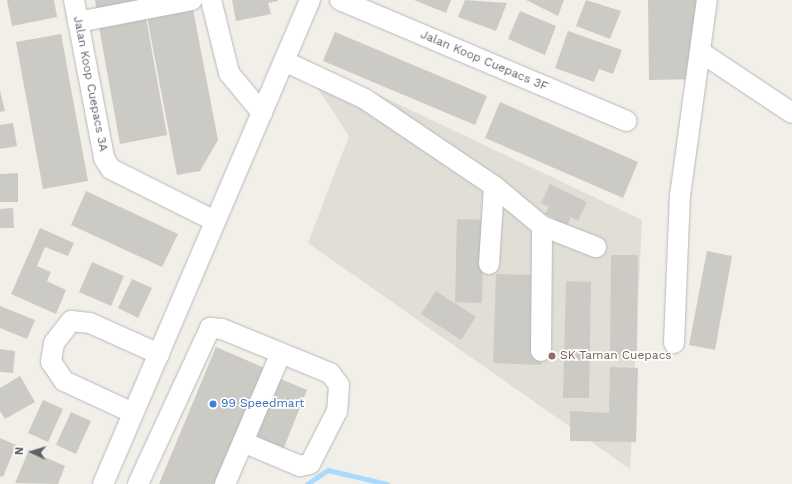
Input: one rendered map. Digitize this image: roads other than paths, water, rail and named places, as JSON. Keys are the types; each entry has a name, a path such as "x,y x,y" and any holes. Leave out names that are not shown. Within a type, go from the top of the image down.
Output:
{"street":[{"name":"Jalan Koop Cuepacs 3A","path":"74,0 104,158 111,169 215,222"},
{"path":"78,22 192,0"},
{"path":"211,0 228,73 262,113"},
{"path":"103,484 310,0"},
{"name":"Jalan Koop Cuepacs 3F","path":"340,0 628,121"},
{"path":"674,343 680,196 702,53 707,0"},
{"path":"702,53 792,113"},
{"path":"284,61 366,99 494,186 542,226 596,247"},
{"path":"489,264 494,186"},
{"path":"541,351 542,226"},
{"path":"133,413 64,381 51,362 54,343 71,321 90,323 159,354"},
{"path":"138,484 210,328 222,329 330,373 339,386 337,411 310,464 300,466 243,442"},
{"path":"225,484 281,353"}],"waterway":[{"path":"307,484 328,470 387,484"}],"place":[{"name":"SK Taman Cuepacs","path":"552,356"},
{"name":"99 Speedmart","path":"213,404"}]}
